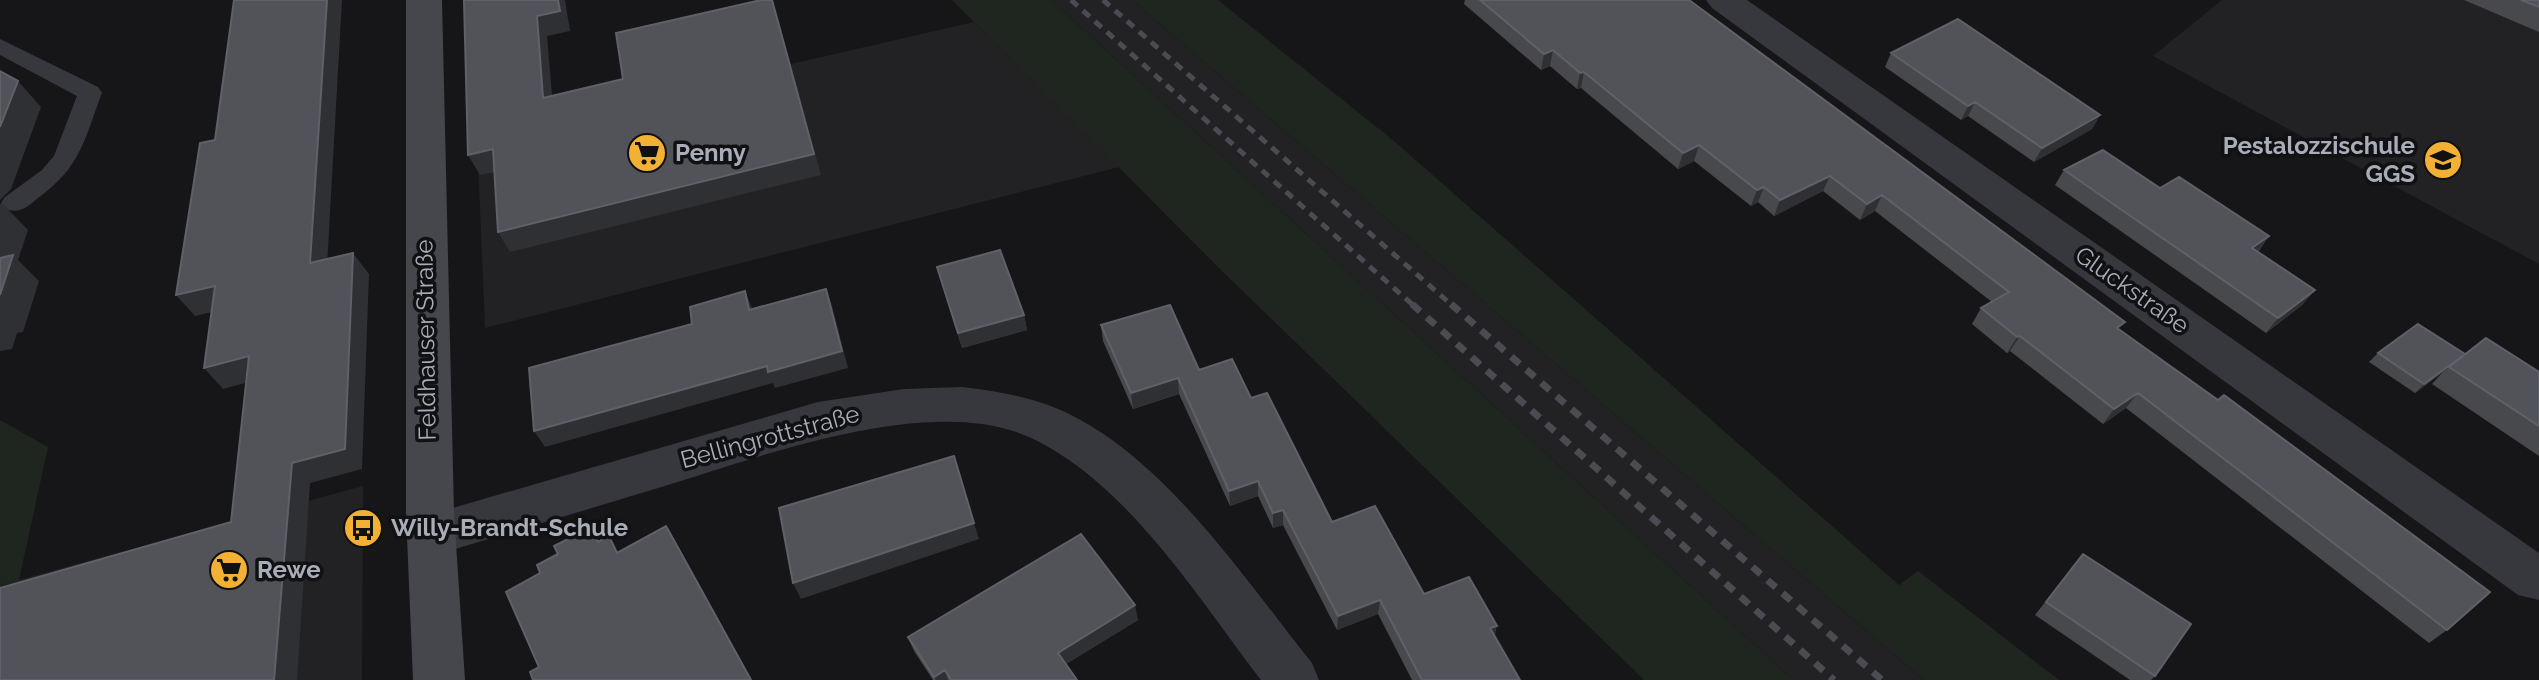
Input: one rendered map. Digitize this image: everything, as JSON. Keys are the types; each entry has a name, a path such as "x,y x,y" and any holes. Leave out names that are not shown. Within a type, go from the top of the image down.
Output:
{"street":[{"name":"Feldhauser Straße","path":"424,0 424,225 433,619 439,680"},
{"name":"Gluckstraße","path":"1724,0 2523,570 2536,579 2539,577"},
{"name":"Bellingrottstraße","path":"432,535 803,425 873,410 941,406 1016,414 1065,435 1096,456 1140,494 1293,680"}],"lane":[{"path":"0,46 90,93 59,168 14,203"}],"shaded area":[{"path":"952,0 1051,0 1793,680 1644,680 1221,270"},
{"path":"1051,0 1132,0 1924,680 1793,680"},
{"path":"1132,0 1218,0 1394,141 1899,585 1918,571 2059,680 1924,680"},
{"name":"Pestalozzischule GGS","path":"2222,0 2539,0 2539,264 2153,56"},
{"path":"974,22 1119,167 485,328 477,136"},
{"path":"0,420 48,447 19,580 0,585"},
{"name":"Rewe","path":"363,486 362,680 0,680 0,585"}],"building":[{"path":"234,0 327,0 310,263 353,253 345,449 292,463 274,680 0,680 0,588 231,522 249,356 204,368 215,286 176,295 200,143 215,140"},
{"path":"464,0 558,0 560,11 537,16 543,98 623,79 616,33 772,0 814,154 498,232 493,149 468,155"},
{"path":"1480,0 1689,0 2125,322 2117,328 2218,400 2224,395 2490,592 2447,630 2138,393 2114,409 2020,336 2017,337 1981,308 2009,292 1882,195 1867,204 1830,176 1780,200 1764,187 1757,190 1699,145 1683,153 1584,72 1580,73 1553,50 1544,54"},
{"path":"2521,0 2539,0 2539,7"},
{"path":"1958,19 2100,115 2042,148 1975,102 1968,106 1891,53"},
{"path":"0,71 18,81 0,127"},
{"path":"2103,150 2160,188 2179,177 2269,236 2252,248 2315,290 2278,318 2064,170"},
{"path":"1000,250 1024,315 958,333 937,267"},
{"path":"13,255 0,295 0,258"},
{"path":"826,289 842,351 768,372 767,366 534,431 529,368 692,324 690,307 745,291 749,310"},
{"path":"1170,305 1199,370 1232,359 1251,398 1267,393 1332,522 1375,506 1424,594 1469,577 1497,626 1490,628 1520,680 1422,680 1380,600 1338,616 1283,510 1273,513 1258,481 1229,491 1178,378 1131,393 1101,325"},
{"path":"2418,324 2465,354 2424,384 2378,353"},
{"path":"2486,338 2539,372 2539,426 2449,367"},
{"path":"954,456 974,523 793,583 779,508"},
{"path":"666,526 751,680 533,680 530,672 539,667 506,592 540,573 537,565 558,554 554,546 590,528 598,542 609,536 617,553"},
{"path":"1081,534 1135,605 1058,653 1077,680 951,680 945,670 934,677 908,637"},
{"path":"2083,554 2191,624 2155,676 2046,602"}],"railway":[{"path":"1071,0 1414,306"},
{"path":"1103,0 1453,306"},
{"path":"1412,304 1834,680"},
{"path":"1451,304 1882,680"}],"place":[{"name":"Penny","path":"647,153"},
{"name":"Pestalozzischule GGS","path":"2443,160"},
{"name":"Willy-Brandt-Schule","path":"363,528"},
{"name":"Rewe","path":"229,570"}]}
